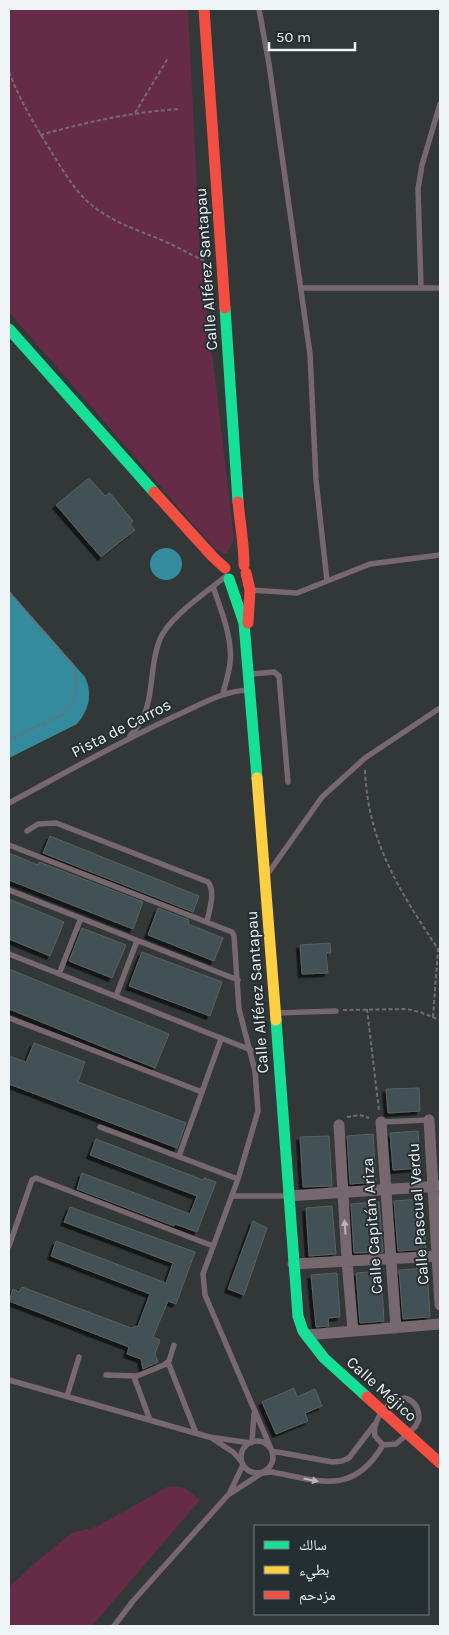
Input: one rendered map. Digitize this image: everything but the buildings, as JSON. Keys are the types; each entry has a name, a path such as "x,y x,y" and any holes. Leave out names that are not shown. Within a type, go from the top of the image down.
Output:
{"main road":[{"name":"Calle Alférez Santapau","path":"204,9 240,528 244,546 245,569 250,590 247,645"},
{"path":"9,329 212,557 228,571 233,581 241,580 245,569 241,562 228,571"},
{"name":"Calle Alférez Santapau","path":"240,528 228,571 242,615 250,674 296,1308 300,1324 306,1335"},
{"name":"Calle Méjico","path":"306,1335 324,1358 440,1463"}],"street":[{"name":"Calle Pascual Verdu","path":"428,1120 436,1186 440,1305"},
{"name":"Calle Capitán Ariza","path":"381,1122 396,1328"},
{"path":"338,1125 353,1332"},
{"path":"288,1196 436,1186"},
{"path":"293,1264 438,1256"},
{"path":"306,1335 440,1324"}],"lane":[{"path":"259,9 269,64 310,354 316,480 327,581"},
{"path":"421,288 418,189 422,165 440,104"},
{"path":"301,288 440,288"},
{"path":"250,590 296,593 370,564 440,555"},
{"path":"126,740 141,723 148,706 157,648 165,630 228,571"},
{"path":"213,587 221,608 230,646 230,662 223,694"},
{"path":"250,674 274,672 279,676 288,782"},
{"name":"Pista de Carros","path":"9,803 166,720 223,694 236,690 251,690"},
{"path":"265,878 322,797 365,758 440,708"},
{"path":"26,831 38,824 56,823 208,882 211,886 211,894 207,922"},
{"path":"9,845 230,930 234,934 241,1016 256,1071 258,1111 232,1196 203,1274 205,1295 274,1456 271,1466 263,1473 228,1495 133,1601 114,1626"},
{"path":"9,890 238,980"},
{"path":"59,974 80,918"},
{"path":"116,996 137,941"},
{"path":"9,954 251,1050"},
{"path":"275,1013 336,1011"},
{"path":"9,1018 202,1092"},
{"path":"179,1156 222,1039"},
{"path":"381,1122 428,1120"},
{"path":"100,1127 238,1178"},
{"path":"9,1246 32,1180 36,1178 213,1246"},
{"path":"232,1196 288,1196"},
{"path":"174,1345 168,1362 196,1433"},
{"path":"67,1396 79,1357"},
{"path":"106,1375 134,1377 168,1362"},
{"path":"134,1377 150,1420"},
{"path":"11,1380 209,1437 264,1443 272,1451 332,1462 342,1462 349,1458 391,1402 398,1399 410,1399 417,1406 419,1419 415,1426 396,1444 383,1445"},
{"path":"228,1495 242,1464 241,1458 244,1449 252,1442 254,1426 253,1409"},
{"path":"374,1425 375,1436 383,1445"},
{"path":"209,1437 227,1448 251,1472 272,1472 322,1482 342,1481 358,1474 375,1458 383,1445"}],"path":[{"path":"135,113 168,58"},
{"path":"9,72 21,102 40,135 84,199 123,226 163,241 223,269"},
{"path":"40,135 110,117 180,109"},
{"path":"9,592 74,666 77,686 73,700 63,714 9,740"},
{"path":"365,758 371,816 382,853 399,889 440,952"},
{"path":"433,1018 439,948"},
{"path":"338,1125 344,1118 360,1115 381,1122 367,1009"},
{"path":"336,1011 408,1009 440,1020"}],"shaded area":[{"path":"9,9 188,9 200,250 234,539 227,553 215,549 9,312"},
{"path":"169,1486 185,1488 200,1500 92,1626 9,1626 9,1587 36,1562 72,1533 96,1527"}],"water":[{"path":"166,548 172,549 177,553 181,558 181,570 177,575 172,579 166,580 160,579 155,575 151,570 150,564 151,558 155,553 160,549"},
{"path":"9,591 85,677 89,690 89,702 77,724 9,758"}],"traffic: fast":[{"path":"225,308 238,502"},
{"path":"9,329 154,492"},
{"path":"229,579 244,623 257,778"},
{"path":"276,1020 298,1316 303,1331 324,1358 367,1397"}],"traffic: slow":[{"path":"257,778 276,1020"}],"traffic: jam":[{"path":"204,9 225,308"},
{"path":"154,492 225,568"},
{"path":"238,502 244,565"},
{"path":"246,573 250,590 248,623"},
{"path":"367,1397 440,1463"}]}
